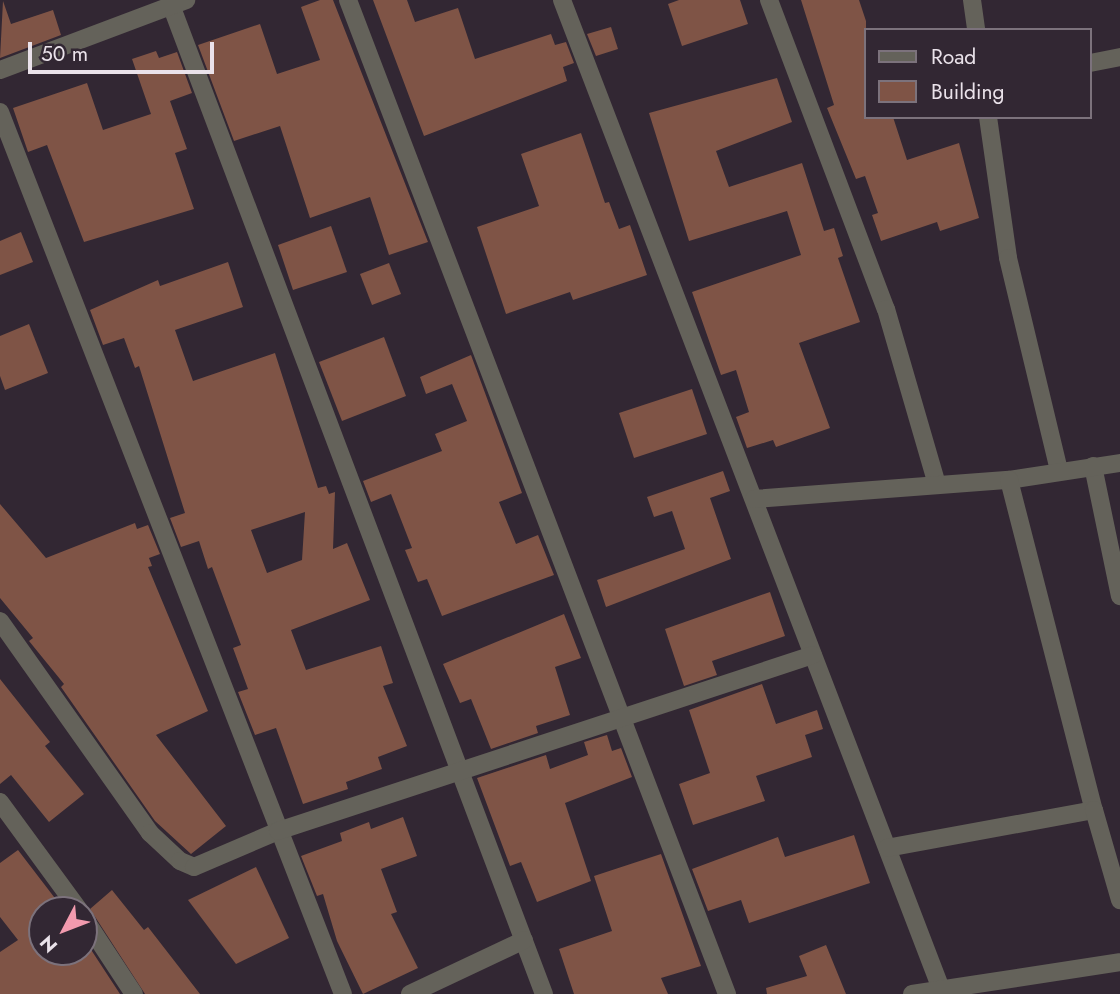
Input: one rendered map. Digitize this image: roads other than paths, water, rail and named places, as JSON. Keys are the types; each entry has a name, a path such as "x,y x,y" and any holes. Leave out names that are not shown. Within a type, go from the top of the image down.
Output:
{"street":[{"path":"348,0 727,994"},
{"path":"562,0 942,990"},
{"path":"769,0 886,309 937,485"},
{"path":"972,0 976,28"},
{"path":"0,70 144,7 179,3 458,772 544,994"},
{"path":"1092,63 1120,57"},
{"path":"0,112 343,994"},
{"path":"988,119 1008,258 1059,470"},
{"path":"754,499 1009,480 1059,470 1120,463"},
{"path":"1093,466 1120,596"},
{"path":"1009,480 1094,810 1120,900"},
{"path":"0,621 150,833 180,861 206,865 278,831 622,715 813,655"},
{"path":"0,802 69,896"},
{"path":"887,848 1094,810"},
{"path":"98,939 134,994"},
{"path":"410,994 524,940"},
{"path":"912,994 1120,962"}]}
